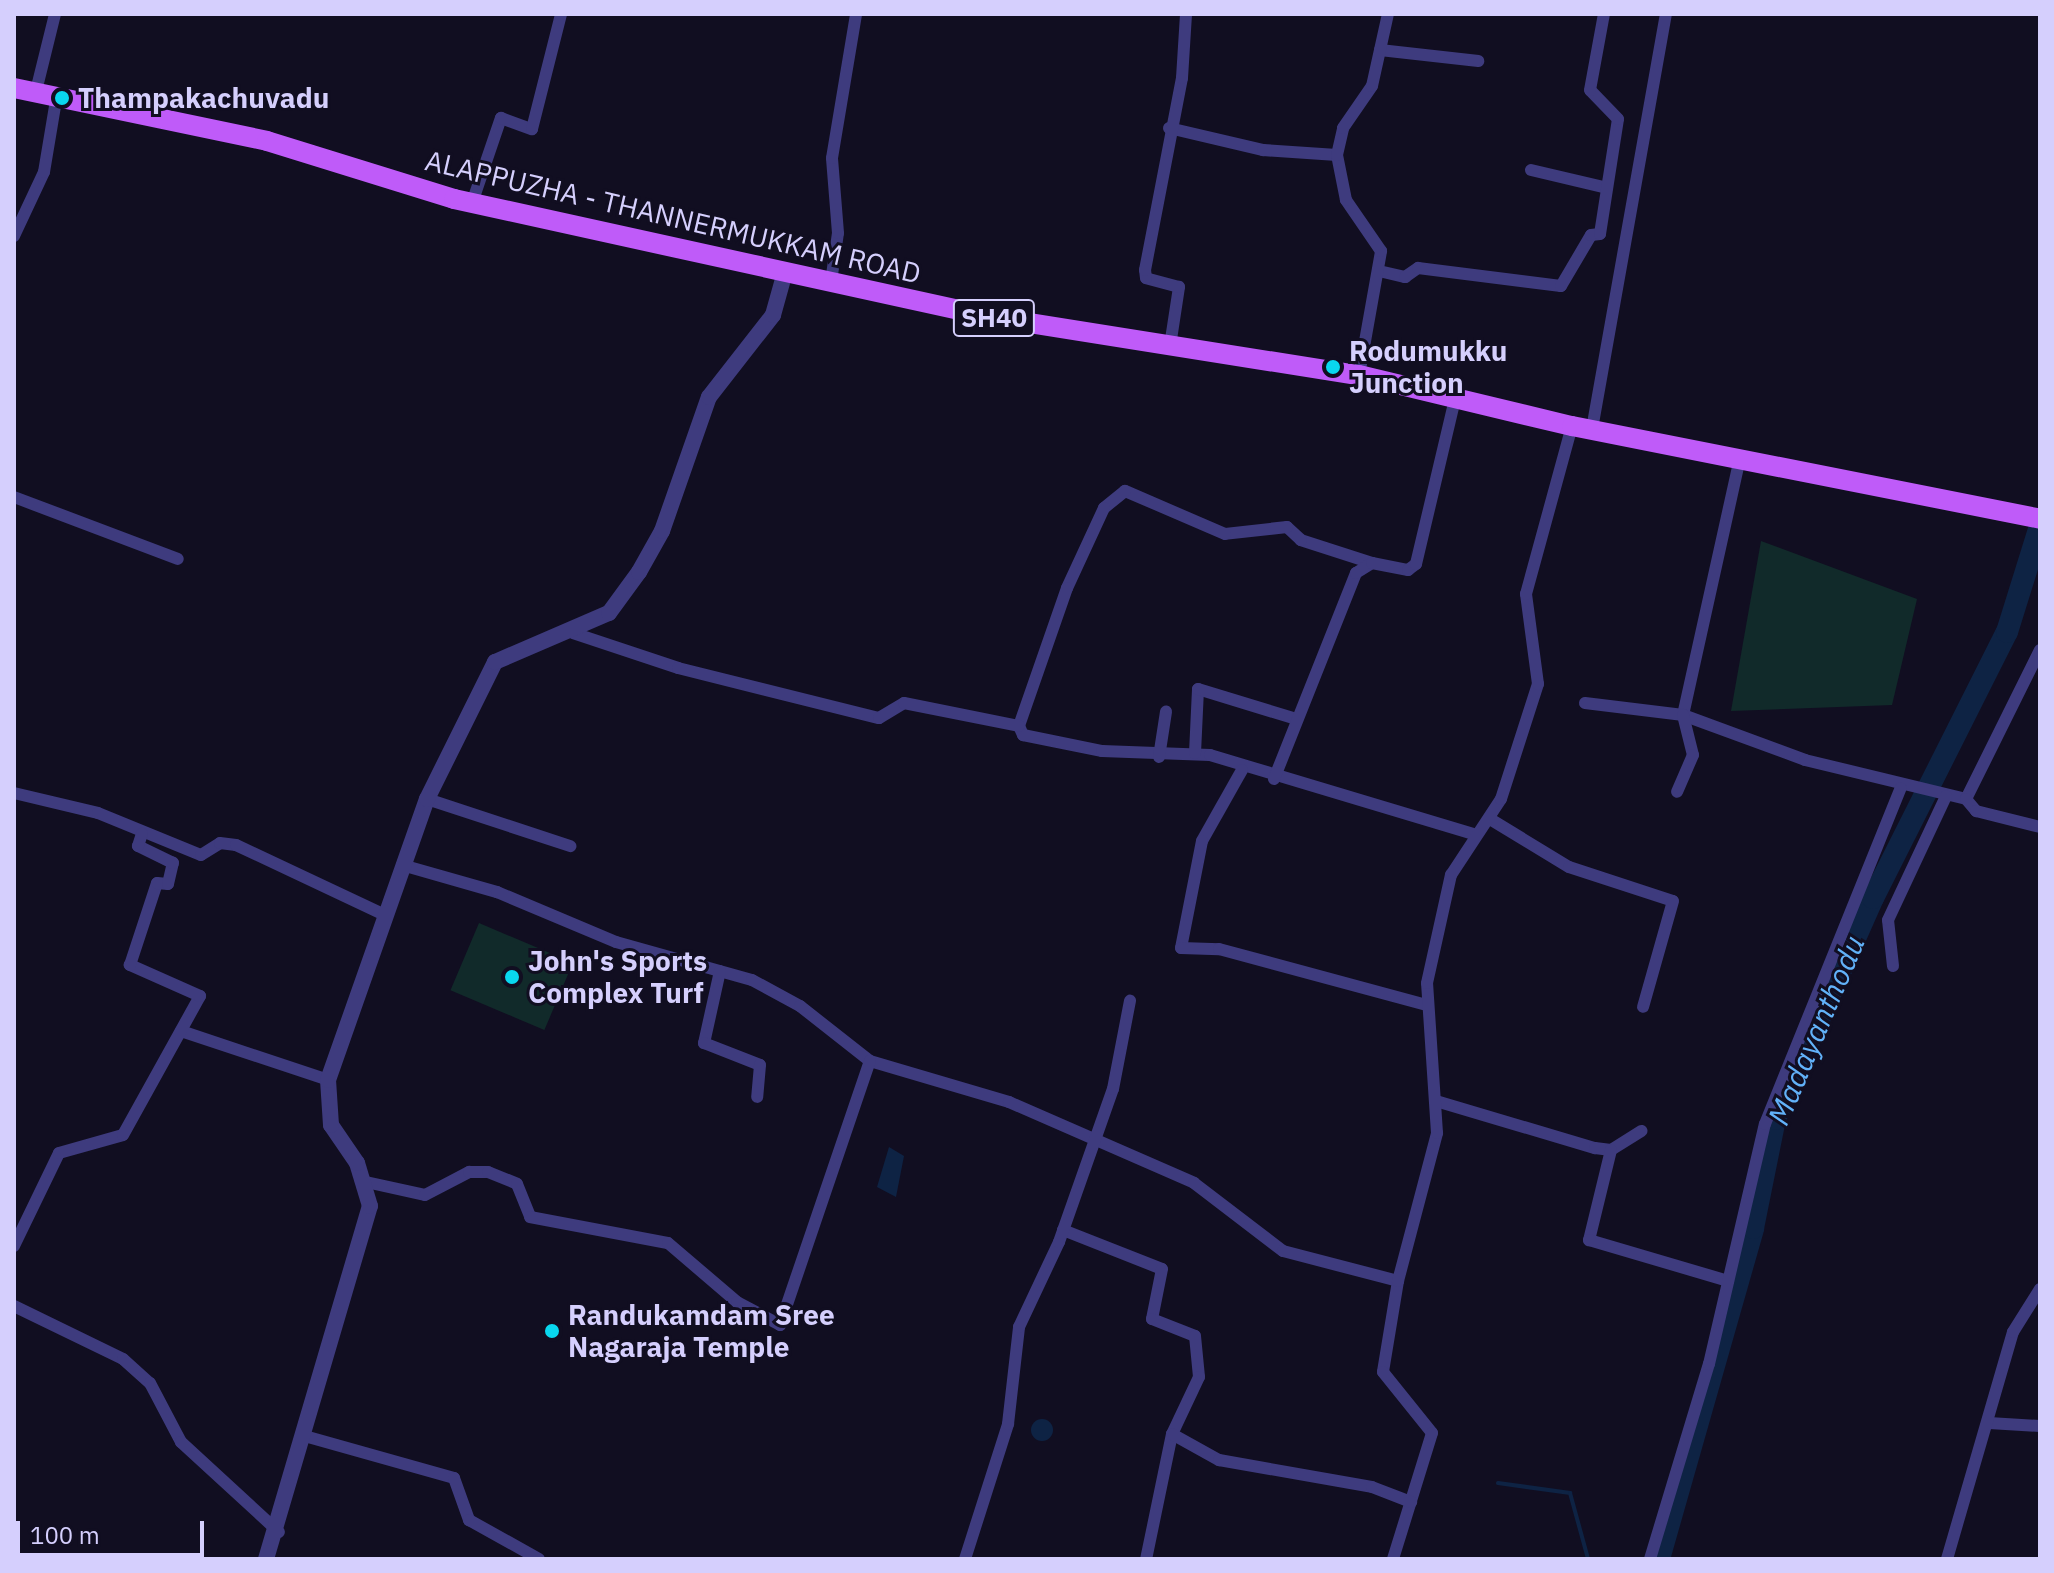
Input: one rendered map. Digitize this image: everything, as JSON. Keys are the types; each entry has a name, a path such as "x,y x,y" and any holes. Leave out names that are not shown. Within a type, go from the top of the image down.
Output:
{"main road":[{"name":"ALAPPUZHA - THANNERMUKKAM ROAD","path":"14,88 56,100 267,141 472,203 1075,334 1359,375 1582,428 1740,458 1983,511 2040,519"}],"street":[{"path":"35,95 55,14"},
{"path":"472,203 501,118 532,129 561,14"},
{"path":"831,282 838,233 832,158 856,14"},
{"path":"1170,346 1179,287 1146,278 1145,270 1186,14"},
{"path":"1359,375 1381,251 1346,200 1337,155 1343,128 1372,86 1388,14"},
{"path":"1379,271 1405,277 1418,268 1561,286 1591,235 1600,234 1618,119 1590,90 1604,14"},
{"path":"1393,1559 1432,1433 1383,1372 1398,1281 1437,1133 1426,1005 1451,875 1473,834 1490,819 1538,684 1526,594 1582,428 1666,14"},
{"path":"1380,50 1478,61"},
{"path":"14,236 44,172 56,100"},
{"path":"1169,128 1263,150 1337,155"},
{"path":"1531,170 1607,188"},
{"path":"266,1559 280,1533 301,1435 366,1226 366,1182 331,1125 328,1080 427,799 495,662 519,646 573,633 609,613 639,572 662,531 709,397 773,315 785,272"},
{"path":"1455,399 1416,564 1408,570 1372,563 1301,540 1287,527 1225,534 1125,491 1104,508 1067,588 1019,726 1023,735 1159,757 1195,753 1242,770 1473,834"},
{"path":"1677,792 1693,755 1683,715 1740,458"},
{"path":"14,497 178,559"},
{"path":"1274,779 1356,573 1372,563"},
{"path":"573,633 678,668 879,718 904,703 1019,726"},
{"path":"1966,799 2040,650"},
{"path":"1195,753 1198,689 1296,719"},
{"path":"1585,703 1683,715 1901,788 1966,799 1976,811 2040,827"},
{"path":"1159,757 1166,712"},
{"path":"1242,770 1220,797 1202,841 1181,948 1219,949 1426,1005"},
{"path":"1650,1559 1728,1281 1765,1124 1901,788"},
{"path":"14,793 98,813 142,834 201,855 220,843 236,845 385,915"},
{"path":"1893,966 1888,920 1940,795"},
{"path":"427,799 570,846"},
{"path":"1490,819 1569,867 1673,901 1643,1007"},
{"path":"14,1246 59,1153 123,1135 200,996 130,965 157,883 168,884 173,863 138,846 142,834"},
{"path":"402,865 720,971 800,1006 870,1061 1009,1102 1194,1183 1283,1251 1398,1281"},
{"path":"720,971 704,1043 760,1065 757,1097"},
{"path":"965,1559 1008,1424 1019,1327 1063,1230 1096,1138 1130,1001"},
{"path":"181,1031 328,1080"},
{"path":"366,1182 425,1195 469,1172 488,1172 517,1184 530,1217 668,1243 737,1302 780,1325 870,1061"},
{"path":"1436,1101 1611,1150"},
{"path":"1641,1131 1611,1150 1589,1240 1728,1281"},
{"path":"1063,1230 1162,1269 1152,1319 1195,1336 1199,1377 1172,1434 1146,1559"},
{"path":"1947,1559 2013,1332 2040,1289"},
{"path":"14,1306 123,1359 150,1383 181,1442 280,1533"},
{"path":"1989,1423 2040,1426"},
{"path":"1172,1434 1219,1460 1372,1487 1411,1502"},
{"path":"301,1435 454,1478 469,1520 539,1559"}],"green space":[{"path":"1761,541 1917,599 1892,705 1731,711"},
{"name":"John's Sports Complex Turf","path":"479,923 573,963 544,1030 450,990"}],"water":[{"path":"889,1147 904,1156 896,1197 877,1187"},
{"path":"1042,1419 1050,1422 1053,1430 1050,1438 1042,1441 1034,1438 1031,1430 1034,1422"}],"waterway":[{"name":"Madayanthodu","path":"1659,1559 1753,1228 1775,1119 1873,898 2007,632 2040,526"},
{"path":"1498,1483 1570,1493 1588,1559"}],"place":[{"name":"Thampakachuvadu","path":"62,98"},
{"name":"Rodumukku Junction","path":"1333,367"},
{"name":"John's Sports Complex Turf","path":"512,977"},
{"name":"Randukamdam Sree Nagaraja Temple","path":"552,1331"}]}
